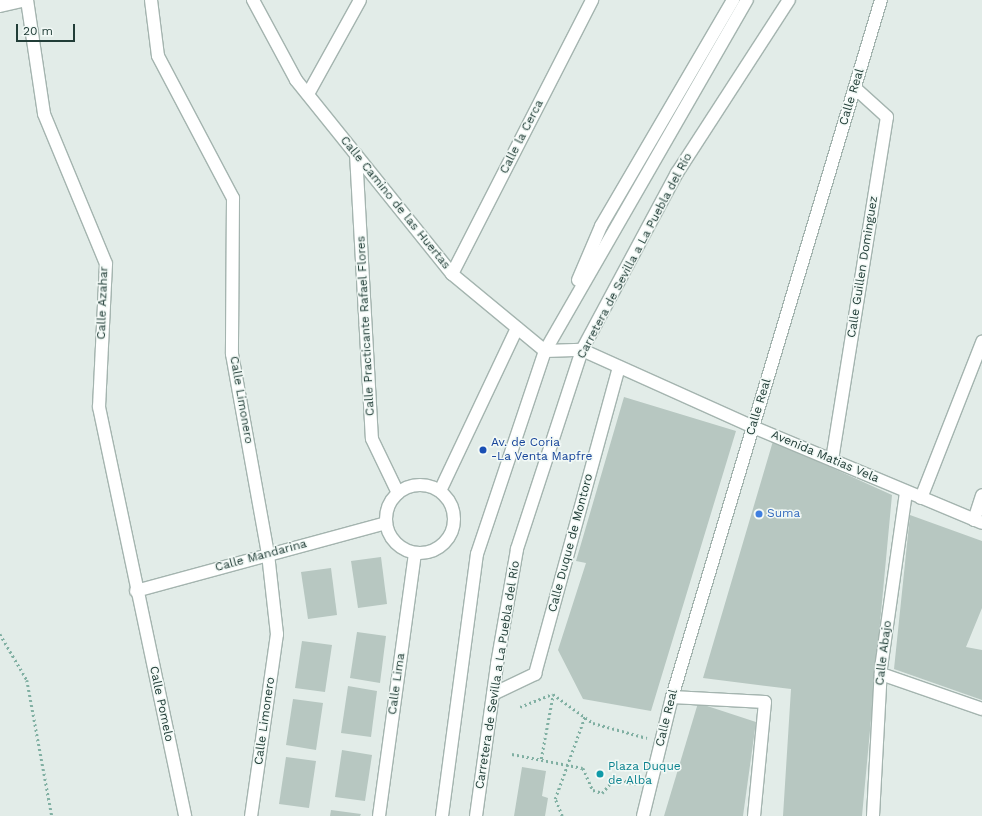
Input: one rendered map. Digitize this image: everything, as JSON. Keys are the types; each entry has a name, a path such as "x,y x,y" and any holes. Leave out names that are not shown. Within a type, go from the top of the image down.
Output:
{"street":[{"path":"0,6 26,0"},
{"name":"Calle Azahar","path":"26,0 44,114 106,264 99,407 136,591"},
{"name":"Calle Limonero","path":"151,0 158,56 233,198 232,354 268,554 277,634 251,816"},
{"name":"Calle Camino de las Huertas","path":"253,0 296,80 452,274 545,351"},
{"path":"308,94 360,0"},
{"name":"Calle la Cerca","path":"452,274 592,0"},
{"path":"555,332 601,226 733,0"},
{"path":"442,816 477,554 545,351 747,0"},
{"name":"Carretera de Sevilla a La Puebla del Río","path":"476,816 493,694 517,549 582,350 677,173 788,0"},
{"name":"Calle Real","path":"643,816 672,697 881,0"},
{"name":"Calle Guillen Dominguez","path":"832,460 887,116 855,88"},
{"name":"Calle Practicante Rafael Flores","path":"356,154 372,439 398,493"},
{"path":"440,491 517,328"},
{"path":"921,498 982,342"},
{"path":"545,351 582,350"},
{"name":"Avenida Matias Vela","path":"582,350 753,427 978,521"},
{"name":"Calle Duque de Montoro","path":"493,694 535,674 619,367"},
{"path":"419,484 440,491 453,510 452,532 437,548 415,553 396,543 386,523 390,501 398,493 419,484"},
{"name":"Calle Abajo","path":"873,816 881,674 906,492"},
{"path":"978,521 982,495"},
{"name":"Calle Mandarina","path":"136,591 386,523"},
{"name":"Calle Lima","path":"379,816 415,553"},
{"name":"Calle Pomelo","path":"136,591 185,816"},
{"path":"881,674 982,709"},
{"path":"672,697 765,702 754,816"}],"path":[{"path":"0,634 27,680 52,816"},
{"path":"520,707 553,694"},
{"path":"553,694 593,723 661,742"},
{"path":"541,759 553,694"},
{"path":"562,816 555,800 585,716"},
{"path":"512,754 583,768 593,790 602,793 615,778 649,789"}],"building":[{"path":"624,397 736,431 651,711 583,699 558,650 586,563 576,561"},
{"path":"773,441 892,495 862,816 783,816 791,689 703,678"},
{"path":"910,515 982,541 982,608 966,647 982,650 982,700 894,669"},
{"path":"381,557 387,604 358,608 351,561"},
{"path":"331,568 337,615 308,619 301,572"},
{"path":"357,632 386,636 380,683 350,678"},
{"path":"302,641 332,645 325,692 295,688"},
{"path":"348,686 377,691 371,737 341,733"},
{"path":"293,699 323,703 316,750 286,745"},
{"path":"698,703 756,722 743,816 664,816"},
{"path":"342,750 372,755 365,801 335,797"},
{"path":"286,757 316,761 309,808 279,804"},
{"path":"522,767 546,771 542,796 548,798 545,816 514,816"},
{"path":"331,810 361,814 360,816 330,816"}],"place":[{"name":"Av. de Coria -La Venta Mapfre","path":"483,450"},
{"name":"Suma","path":"759,514"},
{"name":"Plaza Duque de Alba","path":"600,774"}]}
